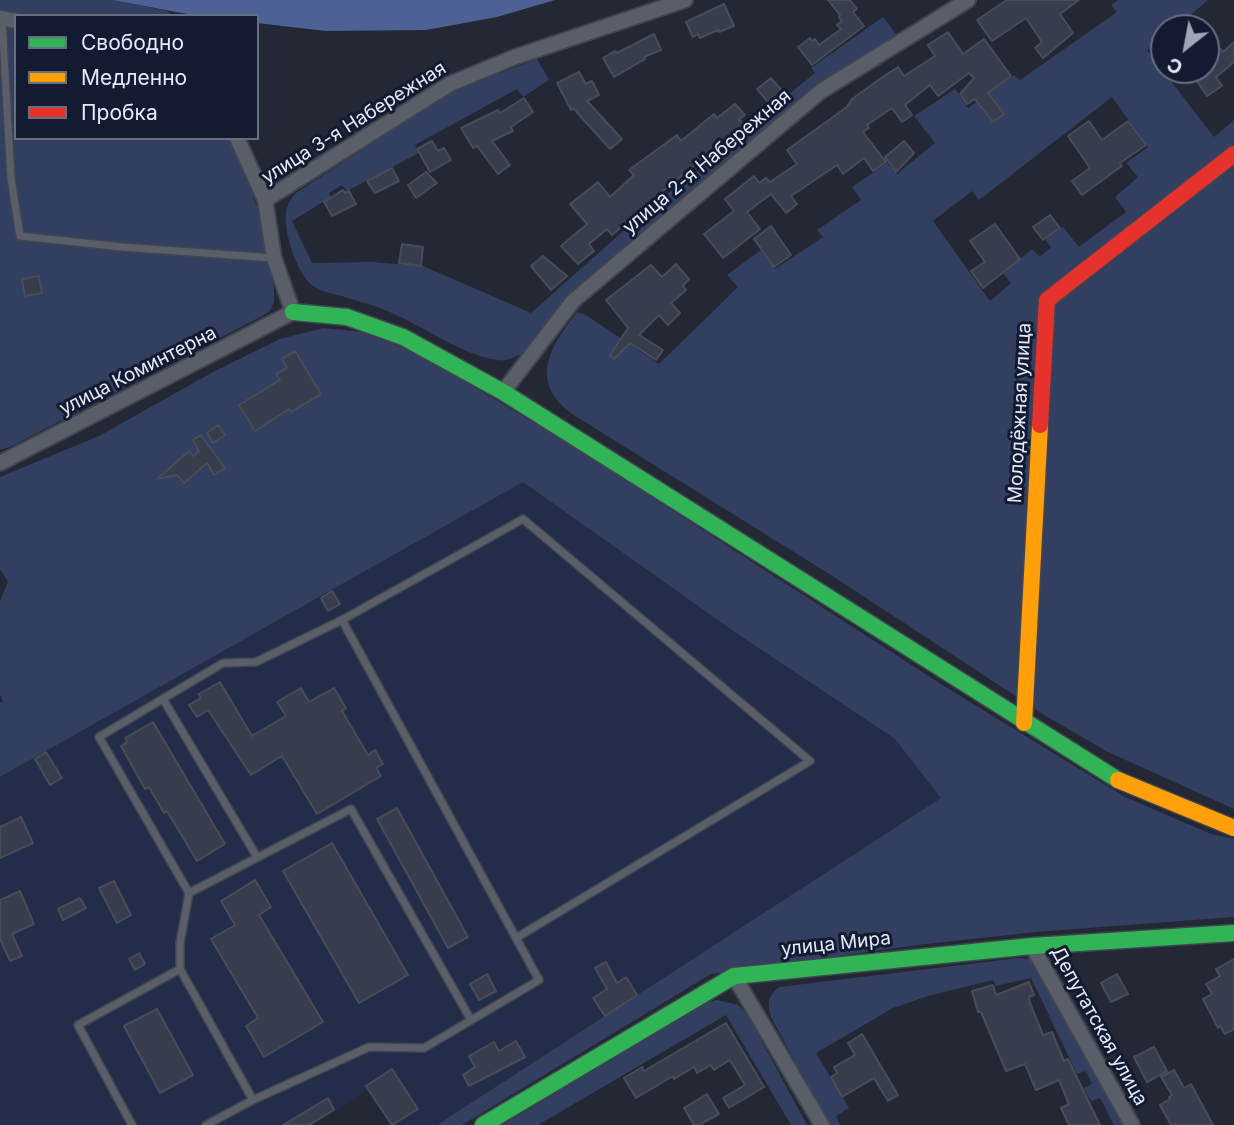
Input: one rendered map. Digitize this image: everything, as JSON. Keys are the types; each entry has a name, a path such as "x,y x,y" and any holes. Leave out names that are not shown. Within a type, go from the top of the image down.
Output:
{"street":[{"name":"улица 3-я Набережная","path":"238,140 265,200 361,142 450,83 515,57 685,0"},
{"name":"улица 2-я Набережная","path":"503,392 573,300 821,92 958,3"},
{"name":"Молодёжная улица","path":"1024,723 1047,300 1234,154"},
{"path":"265,200 274,258 293,312 346,317 403,337 503,392 1111,777 1234,828"},
{"name":"улица Коминтерна","path":"0,463 293,312"},
{"name":"улица Мира","path":"483,1125 734,976 1032,946 1234,933"},
{"name":"Депутатская улица","path":"1032,946 1132,1125"},
{"path":"734,976 822,1125"}],"lane":[{"path":"6,19 2,65 11,178 20,236 122,247 274,258"},
{"path":"253,1100 180,968 180,943 189,893 99,737 223,663 256,662 342,620 523,519 810,761 516,938"},
{"path":"206,1125 253,1100 369,1047 424,1048 539,980 342,620"},
{"path":"163,699 257,857"},
{"path":"189,893 351,809 471,1020"},
{"path":"132,1125 78,1025 180,968"}],"shaded area":[{"path":"0,0 112,0 168,11 170,14 14,14 14,140 230,140 246,172 260,218 274,288 274,302 270,311 262,316 0,450"},
{"path":"112,0 555,0 497,17 426,30 326,31 259,23 259,14 187,14"},
{"path":"1118,0 1208,0 1192,14 1150,14 1150,48 1147,50 1150,54 1150,84 1173,84 1214,137 1234,120 1234,809 1106,751 1046,716 831,575 572,414 558,402 550,389 547,376 552,351 577,312 586,315 659,364 738,287 727,275 761,250 775,269 823,237 817,230 861,200 852,187 887,163 897,174 935,143 914,116 955,89 968,108 1014,75 1020,80 1117,12 1111,5","holes":["1112,97 1148,147 1126,163 1138,177 1115,197 1126,212 1079,247 1063,227 1045,240 1051,247 1040,257 1032,249 1003,273 1011,283 990,301 933,221 972,191 979,200"]},
{"path":"883,17 896,34 811,95 527,351 512,358 497,360 471,353 389,312 321,290 307,280 297,263 289,241 286,220 287,206 296,193 450,92 537,59 549,80 523,97 517,89 415,145 417,154 347,191 342,185 329,193 331,197 292,221 312,263 371,262 423,266 531,313 656,202 788,104 784,98 815,73 811,68"},
{"path":"323,328 363,332 404,348 449,372 570,444 944,686 1125,797 1211,834 1234,839 1234,917 1036,932 917,945 711,974 462,1125 437,1125 941,798 895,739 739,635 523,482 0,777 0,703 3,701 0,695 0,601 8,582 0,569 0,477 99,436 213,372 280,339"},
{"path":"523,482 739,635 895,739 942,798 437,1125 389,1125 367,1091 312,1125 0,1125 0,777"},
{"path":"1019,958 1035,960 1127,1125 1114,1125 1100,1098 1091,1101 1084,1088 1092,1084 1086,1071 1077,1074 1031,978 996,986 993,980 928,996 893,1008 816,1053 849,1108 836,1116 840,1125 829,1125 771,1017 769,1004 779,987"},
{"path":"717,1000 738,1005 747,1014 807,1125 791,1125 726,1015 538,1125 502,1125 708,1002"}],"building":[{"path":"828,0 850,0 857,9 853,12 864,26 812,65 798,47 810,38 812,41 815,39 819,45 841,29 837,25 842,21 840,15"},
{"path":"1007,0 1079,0 1060,14 1073,33 1043,58 1035,48 1042,42 1026,18 992,41 977,20"},
{"path":"724,4 734,26 700,38 698,34 693,37 686,22"},
{"path":"948,32 963,54 984,39 1011,76 988,93 1004,114 993,122 975,99 967,104 960,94 974,78 969,73 938,96 930,85 905,105 912,115 902,122 892,108 867,125 869,128 863,132 886,162 873,171 864,158 843,174 837,165 791,196 797,204 786,213 771,194 747,212 760,229 723,258 704,234 734,211 725,199 754,176 759,183 766,178 770,182 797,164 787,150 898,67 904,76 935,56 928,45"},
{"path":"654,34 661,50 644,57 645,59 614,77 603,58"},
{"path":"1234,42 1234,62 1220,74 1220,49 1223,52"},
{"path":"579,72 586,84 592,81 599,95 587,101 622,139 610,149 573,108 571,110 557,83"},
{"path":"771,78 783,92 769,104 757,89"},
{"path":"1220,83 1222,86 1207,96 1199,84"},
{"path":"524,98 533,112 511,127 513,131 492,141 510,165 498,174 477,146 473,148 461,128 498,110 500,113"},
{"path":"735,104 745,115 739,119 744,125 653,199 638,216 637,214 612,235 607,229 589,244 594,251 578,264 561,246 587,224 570,204 598,182 610,197 634,175 629,170 677,135 681,141 714,114 717,118"},
{"path":"1089,121 1102,140 1128,121 1146,145 1082,195 1072,181 1090,168 1068,136"},
{"path":"432,141 438,151 444,148 451,160 430,172 417,149"},
{"path":"904,141 914,153 896,172 885,157"},
{"path":"392,168 399,181 375,193 367,181"},
{"path":"426,172 437,183 416,198 408,185"},
{"path":"343,190 345,193 349,191 356,204 332,216 324,202"},
{"path":"1050,215 1060,228 1043,240 1033,227"},
{"path":"995,224 1020,259 983,288 971,271 985,262 970,241"},
{"path":"771,226 791,255 774,267 754,239"},
{"path":"402,244 423,247 421,266 399,263"},
{"path":"543,256 567,276 551,290 531,266"},
{"path":"676,264 689,279 683,286 686,290 671,303 680,313 668,325 659,315 639,335 663,350 656,360 630,343 614,359 610,355 628,328 606,300 651,265 662,277"},
{"path":"39,276 42,293 25,296 22,279"},
{"path":"295,351 321,394 291,412 289,409 255,431 239,405 280,380 276,374 287,368 282,359"},
{"path":"218,425 225,435 213,443 207,433"},
{"path":"201,435 225,468 214,475 207,463 184,483 177,475 157,479 189,451 193,456 199,451 193,440"},
{"path":"332,591 340,604 328,611 321,598"},
{"path":"220,682 252,736 286,716 277,702 301,688 309,702 334,688 346,708 342,711 368,755 375,750 383,764 376,768 381,776 317,814 282,756 251,775 208,710 197,717 189,705 201,698 199,694"},
{"path":"153,722 225,844 197,861 167,811 164,813 149,787 145,789 121,746 127,742 125,738"},
{"path":"46,752 62,778 50,785 35,759"},
{"path":"397,808 468,937 448,948 377,819"},
{"path":"21,817 33,843 0,858 0,827"},
{"path":"332,843 408,975 359,1003 283,871"},
{"path":"255,880 271,907 259,915 323,1022 264,1057 246,1026 258,1018 211,939 235,925 221,901"},
{"path":"114,881 131,915 117,923 99,888"},
{"path":"20,891 34,924 12,934 22,956 10,961 0,939 0,900"},
{"path":"80,898 86,908 63,920 58,909"},
{"path":"139,953 145,964 135,970 129,959"},
{"path":"1234,959 1234,1029 1225,1034 1220,1026 1218,1028 1203,999 1212,994 1206,984 1220,976 1216,969"},
{"path":"606,962 617,983 626,977 637,995 605,1016 593,998 607,989 595,968"},
{"path":"487,974 496,991 479,1000 470,984"},
{"path":"1117,974 1128,994 1111,1002 1101,983"},
{"path":"1029,982 1034,995 1029,997 1030,1003 1043,1035 1052,1032 1064,1061 1068,1059 1100,1125 1069,1125 1061,1108 1069,1104 1059,1080 1036,1090 1025,1064 1006,1071 981,1012 978,1012 972,991 993,985 996,995"},
{"path":"157,1009 193,1075 160,1093 124,1026"},
{"path":"726,1023 764,1087 729,1108 723,1098 745,1085 730,1060 714,1070 711,1065 697,1073 694,1067 636,1098 624,1078 642,1067 644,1071"},
{"path":"862,1034 898,1095 888,1101 874,1078 842,1097 831,1077 837,1073 834,1067 855,1055 848,1043"},
{"path":"516,1041 525,1057 469,1086 463,1075 475,1067 469,1056 494,1042 499,1051"},
{"path":"1154,1047 1167,1071 1147,1082 1134,1057"},
{"path":"392,1069 418,1109 392,1125 366,1086"},
{"path":"1174,1070 1184,1088 1191,1084 1213,1125 1171,1125 1160,1105 1172,1095 1161,1077"},
{"path":"707,1094 719,1114 694,1125 684,1108"},
{"path":"328,1098 334,1110 309,1125 283,1125"}],"traffic: fast":[{"path":"293,312 347,317 403,337 503,392 1118,780"},
{"path":"483,1125 734,976 1032,946 1234,933"}],"traffic: slow":[{"path":"1024,723 1040,425"},
{"path":"1118,780 1234,828"}],"traffic: jam":[{"path":"1040,425 1047,300 1234,154"}]}
